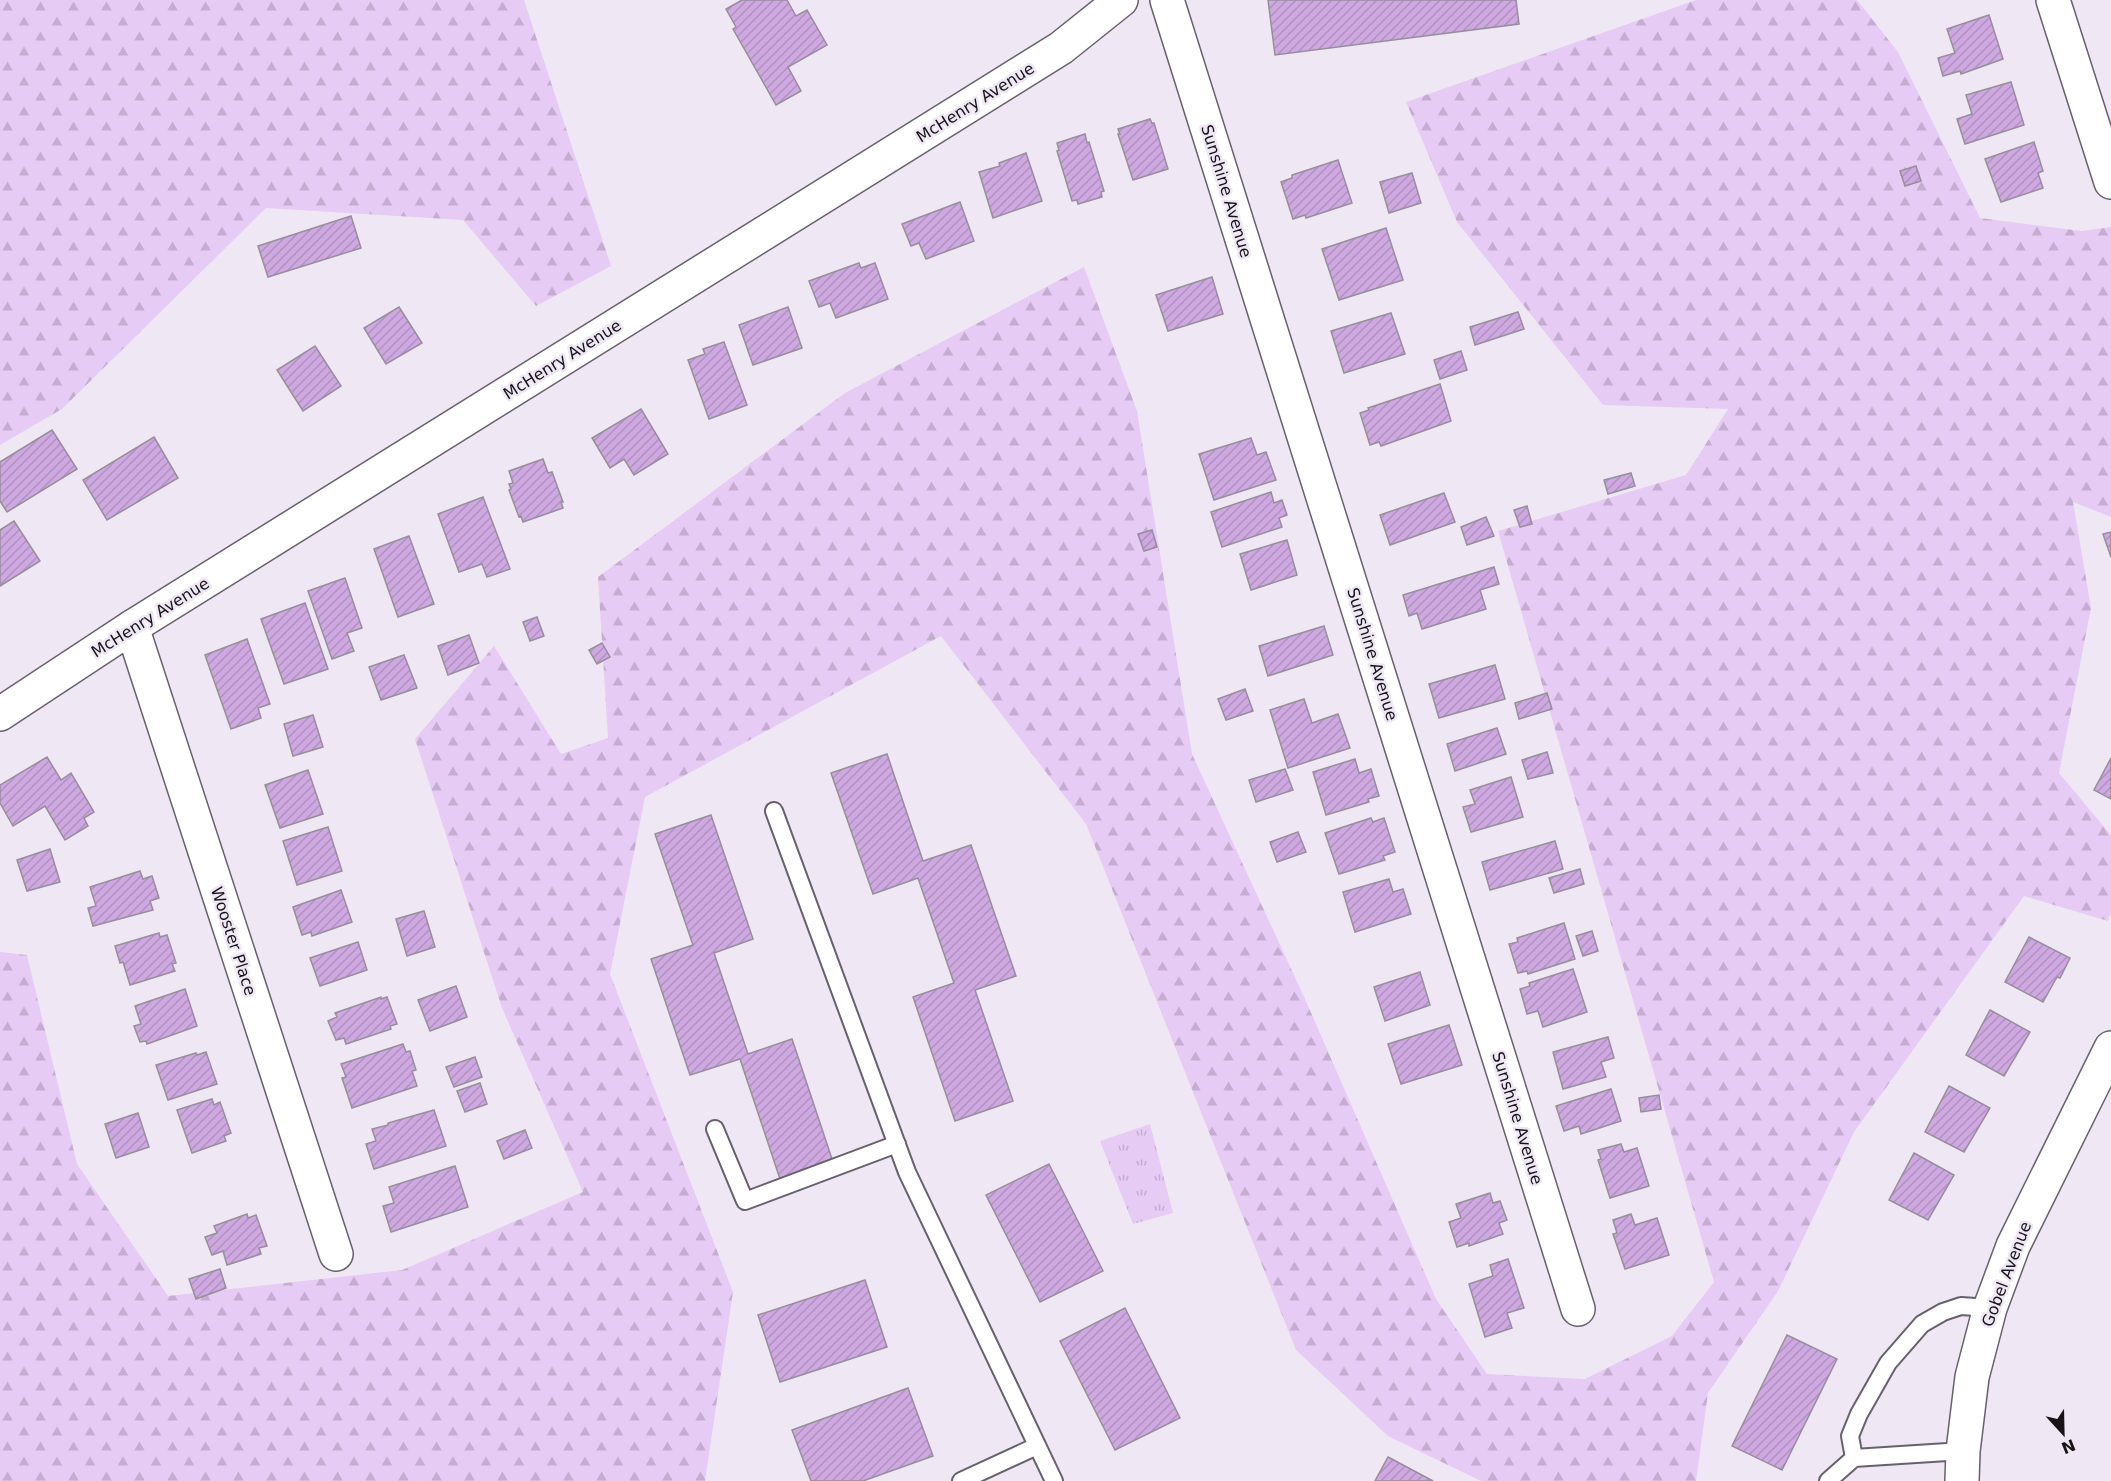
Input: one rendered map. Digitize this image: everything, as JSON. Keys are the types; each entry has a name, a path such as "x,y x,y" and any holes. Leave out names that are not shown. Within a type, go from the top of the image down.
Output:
{"street":[{"name":"McHenry Avenue","path":"0,714 132,627 1061,48 1121,0"},
{"name":"Sunshine Avenue","path":"1167,0 1578,1309"},
{"path":"2053,0 2111,182"},
{"name":"Wooster Place","path":"132,627 336,1254"},
{"name":"Gobel Avenue","path":"1962,1466 1972,1377 1990,1308 2013,1246 2111,1048"}],"lane":[{"path":"774,811 907,1172 1054,1481"},
{"path":"715,1129 745,1201 897,1144"},
{"path":"1854,1458 1850,1436 1859,1414 1888,1363 1922,1324 1943,1312 1960,1306 1990,1308"},
{"path":"961,1481 1037,1446"},
{"path":"1828,1481 1854,1458 1962,1466"}],"green space":[{"path":"0,0 524,0 611,266 536,306 463,220 266,208 62,409 0,445"},
{"path":"1696,0 1857,0 1898,52 1980,218 2082,231 2111,227 2111,517 2073,502 2091,608 2059,773 2111,835 2111,912 2108,921 2024,896 1854,1132 1778,1291 1708,1393 1696,1481 1481,1481 1388,1436 1296,1350 1086,824 941,636 645,797 610,974 733,1292 705,1481 0,1481 0,952 27,955 77,1164 168,1296 402,1270 583,1192 502,1008 415,739 494,646 561,754 608,738 598,577 845,393 1084,267 1137,411 1192,754 1305,999 1436,1299 1487,1374 1585,1379 1672,1336 1714,1282 1498,531 1686,475 1728,409 1603,405 1457,222 1406,102"},
{"path":"1150,1124 1173,1213 1133,1224 1100,1141"}],"building":[{"path":"742,0 787,0 796,16 807,10 827,45 788,67 801,91 776,105 733,29 736,27 726,9"},
{"path":"1268,0 1516,0 1519,24 1275,55"},
{"path":"1989,15 2003,59 1961,74 1960,71 1943,76 1938,58 1955,53 1947,29"},
{"path":"2011,82 2024,125 1965,144 1957,119 1972,114 1966,95"},
{"path":"1150,119 1154,123 1168,169 1133,180 1118,129"},
{"path":"1085,134 1104,191 1101,192 1102,197 1078,204 1077,200 1072,201 1057,151 1059,150 1057,143"},
{"path":"2034,142 2043,171 2038,173 2043,188 2001,202 1985,159"},
{"path":"1026,153 1042,201 993,218 979,172 1000,166 999,163"},
{"path":"1338,160 1352,203 1306,218 1305,215 1293,219 1281,182 1292,178 1292,175"},
{"path":"1916,166 1921,181 1905,186 1900,171"},
{"path":"1412,173 1421,203 1389,213 1380,182"},
{"path":"960,202 974,241 926,259 919,243 911,246 902,224"},
{"path":"351,216 361,248 268,277 258,246"},
{"path":"1386,228 1403,280 1339,300 1322,249"},
{"path":"859,263 861,268 875,263 888,299 836,318 830,303 819,307 809,281"},
{"path":"1212,277 1223,314 1168,331 1156,295"},
{"path":"399,307 422,343 386,364 364,328"},
{"path":"788,307 802,348 753,365 739,325"},
{"path":"1518,312 1524,329 1475,345 1470,327"},
{"path":"1391,313 1405,354 1344,373 1331,331"},
{"path":"724,342 747,405 709,419 688,360 705,354 703,349"},
{"path":"315,346 341,386 303,411 277,370"},
{"path":"1461,351 1467,370 1440,379 1434,360"},
{"path":"1440,384 1451,421 1381,446 1379,442 1370,445 1360,413 1369,410 1368,408"},
{"path":"641,409 668,454 634,475 624,459 610,468 592,438"},
{"path":"52,430 77,469 7,512 0,501 0,462"},
{"path":"154,437 178,478 107,520 83,480"},
{"path":"1251,438 1257,455 1266,452 1276,480 1214,500 1199,454"},
{"path":"543,459 548,473 552,472 563,508 523,522 509,490 511,489 509,484 513,483 509,471"},
{"path":"1631,473 1635,486 1608,494 1604,480"},
{"path":"1271,492 1274,503 1282,500 1287,515 1279,518 1282,527 1222,547 1211,512"},
{"path":"1444,493 1455,522 1390,545 1380,515"},
{"path":"483,497 510,569 487,577 482,564 459,572 438,514"},
{"path":"1527,506 1532,524 1520,527 1514,510"},
{"path":"1486,517 1494,536 1467,545 1461,527"},
{"path":"14,521 40,561 0,586 0,530"},
{"path":"1152,530 1157,547 1144,551 1138,534"},
{"path":"2111,532 2111,557 2103,534"},
{"path":"409,536 434,604 398,617 374,549"},
{"path":"1287,540 1297,575 1251,590 1240,554"},
{"path":"1494,567 1499,584 1480,590 1486,609 1422,629 1417,613 1409,616 1403,595"},
{"path":"345,578 362,628 347,633 354,651 332,659 308,591"},
{"path":"305,603 328,669 284,684 261,619"},
{"path":"537,617 544,636 530,641 523,622"},
{"path":"1324,626 1333,655 1268,676 1259,646"},
{"path":"469,635 479,663 448,675 438,646"},
{"path":"247,639 270,704 258,708 261,718 231,729 205,655"},
{"path":"602,643 610,657 597,664 589,650"},
{"path":"404,655 417,688 381,700 369,667"},
{"path":"1495,665 1505,699 1439,718 1429,684"},
{"path":"1245,689 1253,711 1226,720 1218,699"},
{"path":"1547,693 1552,709 1519,719 1515,703"},
{"path":"1304,699 1312,723 1338,714 1350,748 1288,768 1270,710"},
{"path":"313,715 323,747 293,756 284,724"},
{"path":"1497,728 1506,754 1455,771 1447,744"},
{"path":"1547,752 1553,773 1528,779 1522,760"},
{"path":"887,754 923,861 971,845 1016,976 975,990 1013,1101 955,1121 913,997 954,983 918,878 873,894 831,773"},
{"path":"47,757 61,780 71,773 94,812 84,818 88,826 65,840 45,806 13,826 0,803 0,785"},
{"path":"2111,758 2111,799 2094,790"},
{"path":"1355,759 1359,773 1371,769 1379,796 1368,799 1369,802 1326,815 1313,772"},
{"path":"1285,769 1293,790 1256,802 1249,780"},
{"path":"308,770 323,814 280,828 265,785"},
{"path":"1511,777 1523,817 1471,832 1463,807 1475,804 1470,790"},
{"path":"711,815 753,939 714,953 748,1054 792,1039 834,1165 781,1182 740,1059 690,1075 651,959 693,945 655,834"},
{"path":"1371,818 1373,822 1384,818 1395,852 1383,856 1385,860 1339,874 1325,833"},
{"path":"328,827 342,871 297,885 283,841"},
{"path":"1298,832 1306,852 1277,862 1270,842"},
{"path":"1555,841 1563,869 1490,890 1482,862"},
{"path":"50,849 60,882 27,891 17,860"},
{"path":"1580,869 1584,884 1554,893 1549,878"},
{"path":"140,871 143,879 152,876 159,898 150,901 153,910 93,926 88,908 96,906 90,887"},
{"path":"1389,879 1393,892 1403,889 1411,914 1355,932 1343,892"},
{"path":"341,890 352,922 312,936 311,932 302,935 293,907"},
{"path":"424,911 435,947 407,956 396,919"},
{"path":"1564,923 1575,959 1528,974 1527,971 1518,973 1509,944 1518,942 1517,938"},
{"path":"1592,931 1598,951 1583,956 1576,936"},
{"path":"159,933 160,937 167,935 176,963 172,964 175,971 130,985 115,946"},
{"path":"2029,937 2070,958 2060,978 2057,977 2043,1002 2005,982"},
{"path":"358,942 367,970 320,986 310,958"},
{"path":"1573,969 1587,1012 1543,1027 1538,1011 1527,1014 1520,989 1530,986 1529,983"},
{"path":"1420,972 1430,1005 1385,1021 1374,987"},
{"path":"456,986 467,1017 430,1031 418,1000"},
{"path":"185,989 197,1026 147,1044 146,1041 140,1042 134,1026 141,1024 135,1006"},
{"path":"381,997 381,999 387,997 397,1024 390,1026 391,1029 346,1044 344,1038 336,1040 328,1021 337,1017 335,1013"},
{"path":"1990,1010 2030,1032 2004,1076 1966,1055"},
{"path":"1449,1025 1462,1065 1401,1084 1388,1044"},
{"path":"1608,1037 1614,1058 1601,1062 1606,1077 1563,1089 1553,1052"},
{"path":"403,1044 406,1052 410,1051 416,1070 412,1071 417,1086 352,1108 342,1078 346,1077 341,1064"},
{"path":"206,1052 217,1084 168,1100 156,1065"},
{"path":"475,1057 482,1077 454,1087 446,1067"},
{"path":"480,1083 487,1104 465,1112 457,1091"},
{"path":"1949,1086 1990,1108 1964,1152 1925,1132"},
{"path":"1611,1089 1621,1121 1581,1134 1579,1126 1564,1131 1556,1106"},
{"path":"1659,1095 1661,1109 1641,1112 1639,1098"},
{"path":"212,1099 214,1105 220,1102 231,1133 224,1136 226,1141 192,1153 177,1110"},
{"path":"434,1110 446,1146 374,1169 366,1144 376,1141 372,1129"},
{"path":"138,1113 149,1147 116,1158 105,1124"},
{"path":"525,1130 532,1148 504,1159 497,1141"},
{"path":"1621,1144 1624,1152 1637,1148 1649,1186 1610,1198 1598,1160 1601,1159 1598,1150"},
{"path":"1914,1153 1954,1175 1928,1220 1889,1200"},
{"path":"1049,1164 1103,1271 1040,1302 986,1195"},
{"path":"455,1166 468,1207 391,1232 383,1206 394,1203 389,1187"},
{"path":"1490,1193 1493,1203 1500,1201 1507,1220 1499,1223 1503,1234 1469,1246 1469,1243 1457,1247 1449,1222 1461,1218 1456,1204"},
{"path":"247,1214 248,1218 256,1215 267,1246 259,1248 261,1254 227,1265 223,1251 212,1255 205,1237 217,1233 214,1226"},
{"path":"1631,1214 1635,1225 1657,1218 1669,1255 1625,1269 1613,1234 1617,1233 1613,1220"},
{"path":"1508,1259 1524,1308 1507,1313 1512,1328 1485,1337 1469,1284 1493,1276 1490,1265"},
{"path":"220,1269 226,1288 196,1299 189,1279"},
{"path":"865,1280 887,1347 780,1382 758,1315"},
{"path":"1125,1308 1180,1418 1115,1450 1060,1341"},
{"path":"1787,1335 1837,1359 1782,1470 1732,1446"},
{"path":"908,1388 933,1456 863,1481 811,1481 792,1430"},
{"path":"1388,1457 1433,1481 1375,1481"}]}
